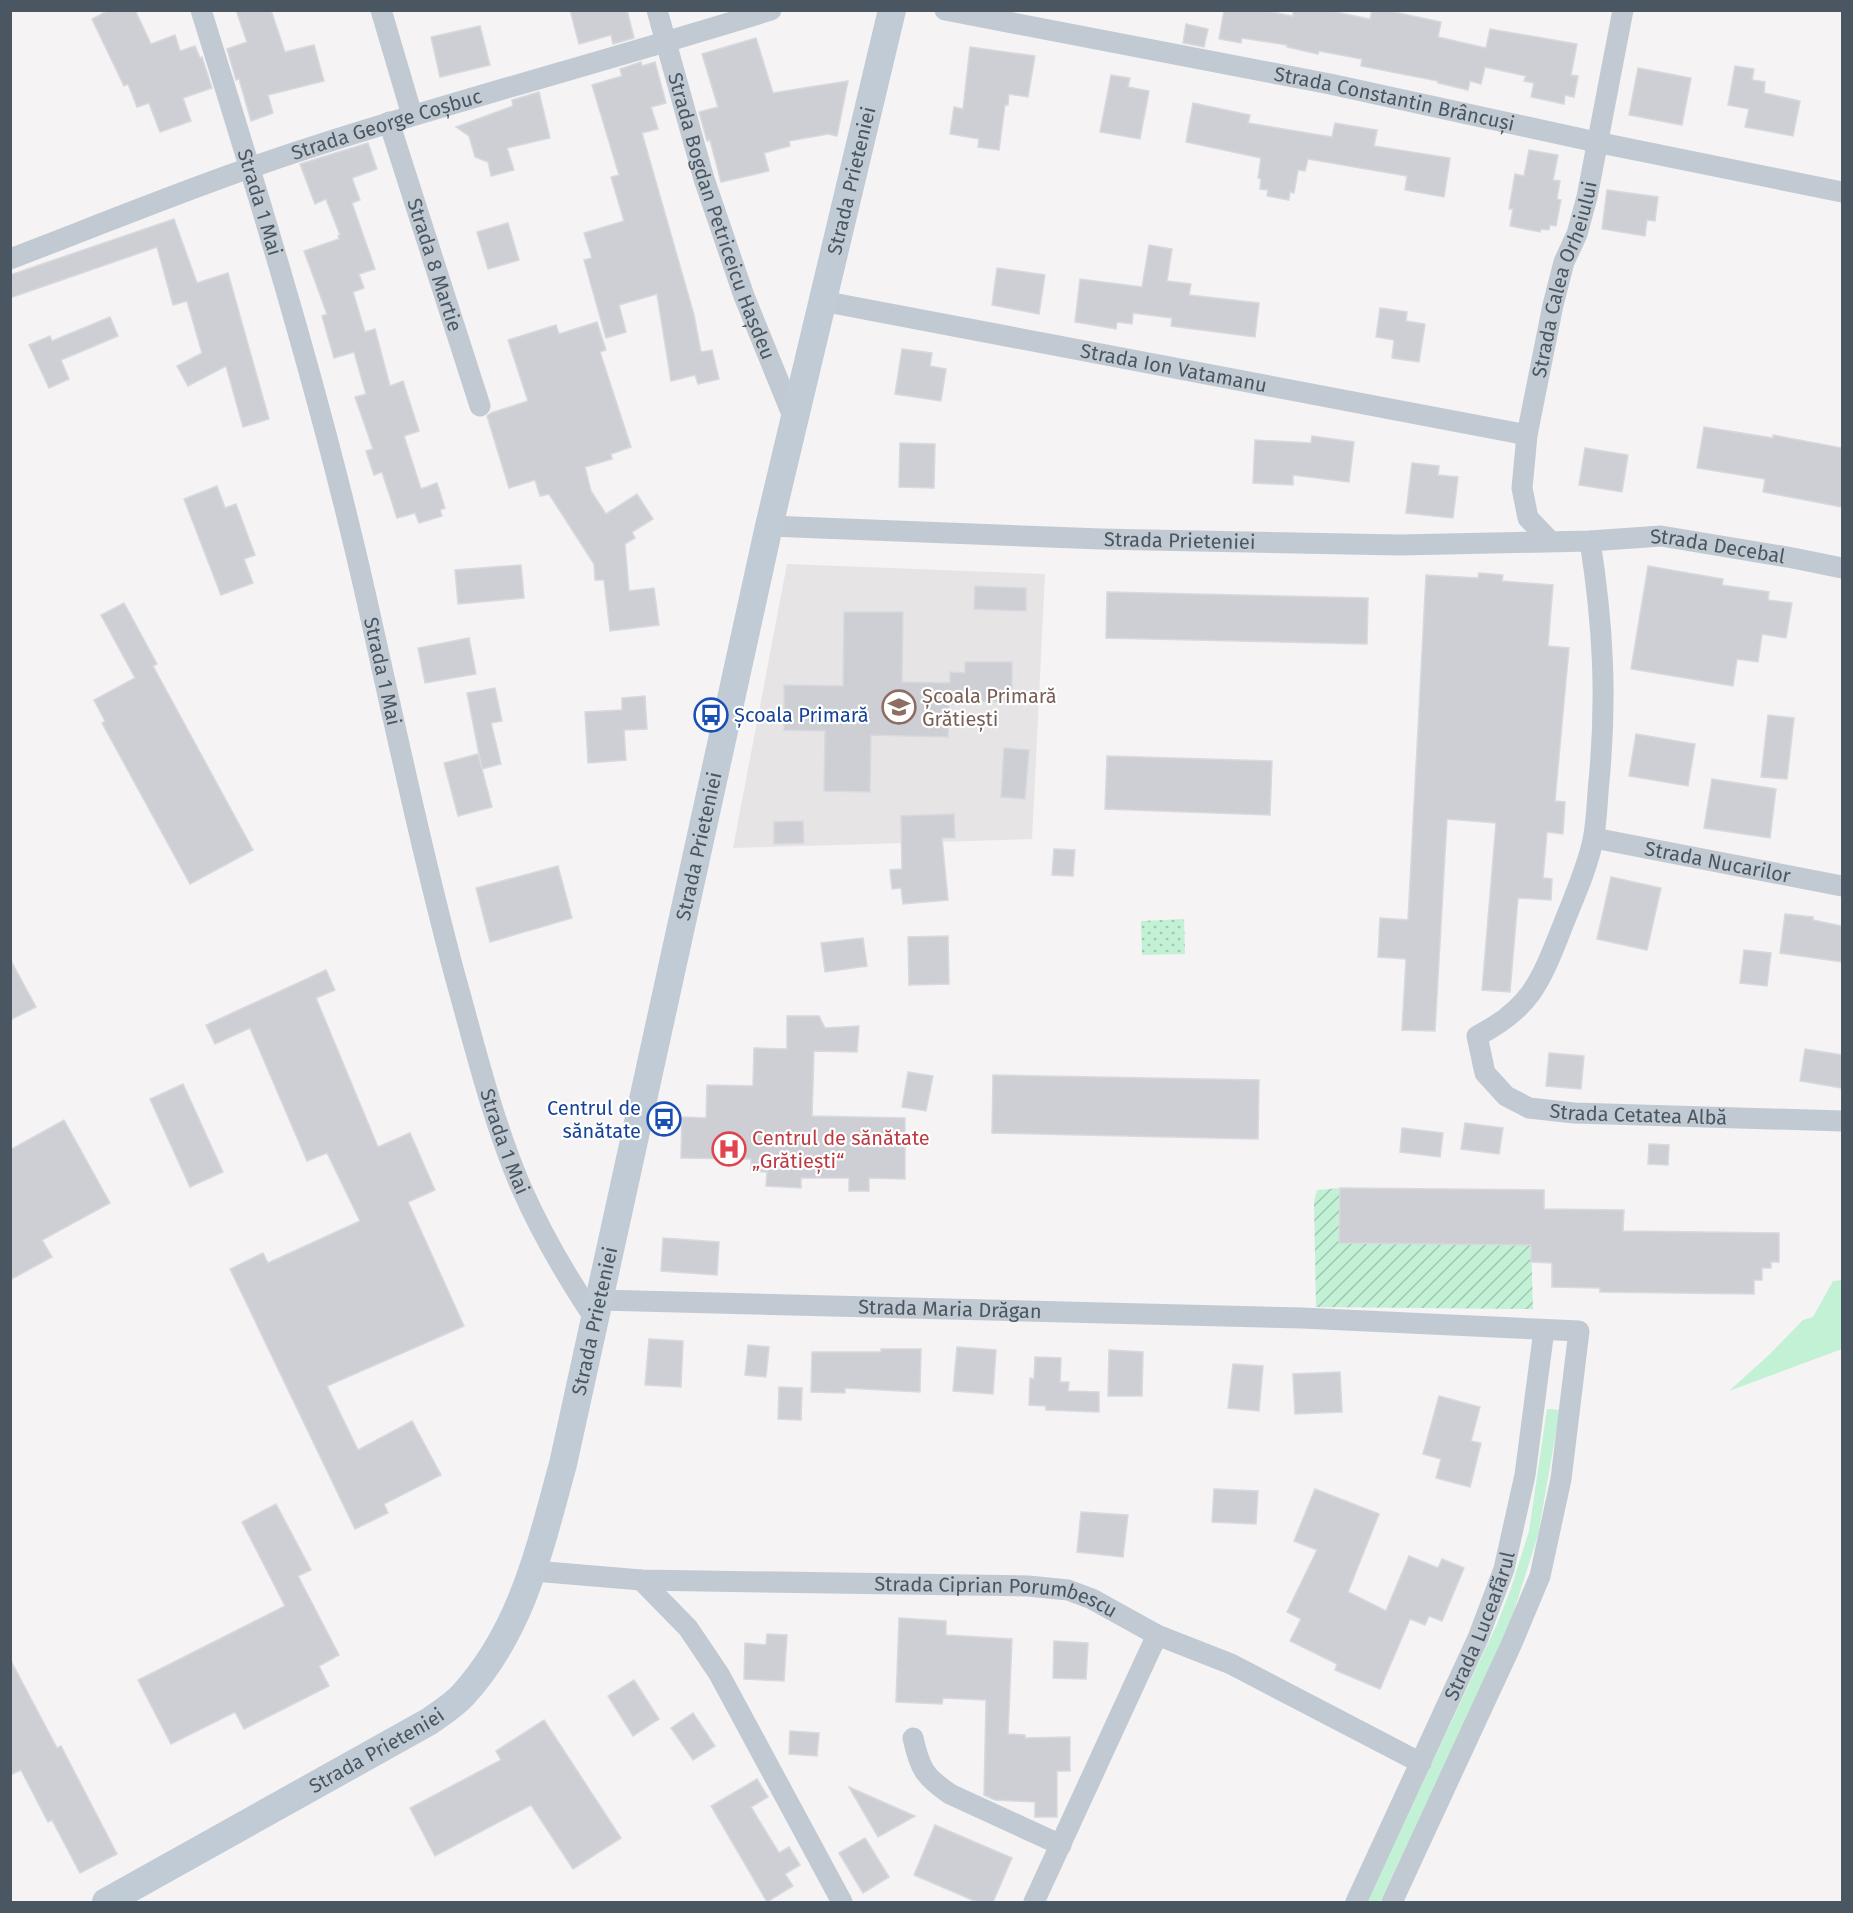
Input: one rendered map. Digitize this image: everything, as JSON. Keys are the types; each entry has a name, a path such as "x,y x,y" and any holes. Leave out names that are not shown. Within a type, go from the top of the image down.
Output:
{"street":[{"name":"Strada 1 Mai","path":"201,10 314,384 366,598 417,827 479,1065 522,1189 565,1274 597,1309"},
{"path":"381,10 412,115"},
{"name":"Strada Bogdan Petriceicu Hașdeu","path":"657,10 704,179 725,243 794,419"},
{"name":"Strada George Coșbuc","path":"10,259 250,168 388,122 666,43 771,10"},
{"name":"Strada Prieteniei","path":"106,1902 430,1721 468,1688 508,1631 521,1605 534,1571 563,1464 769,526 892,10"},
{"name":"Strada Constantin Brâncuși","path":"945,10 1330,84 1596,142 1842,192"},
{"name":"Strada Calea Orheiului","path":"1550,541 1528,518 1522,488 1527,435 1564,261 1580,225 1587,197 1623,10"},
{"name":"Strada 8 Martie","path":"388,122 480,406"},
{"name":"Strada Ion Vatamanu","path":"822,301 1527,435"},
{"name":"Strada Prieteniei","path":"769,526 1270,543 1400,545 1590,541"},
{"name":"Strada Decebal","path":"1590,541 1661,536 1842,568"},
{"path":"1590,541 1598,590 1604,675 1604,733 1594,838"},
{"name":"Strada Nucarilor","path":"1594,838 1842,885"},
{"name":"Strada Cetatea Albă","path":"1594,838 1586,869 1549,961 1535,987 1521,1006 1500,1024 1477,1036 1485,1073 1506,1096 1529,1108 1574,1113 1842,1121"},
{"name":"Strada Maria Drăgan","path":"597,1309 1302,1318 1579,1331"},
{"name":"Strada Luceafărul","path":"1356,1902 1478,1638 1504,1569 1525,1475 1544,1330"},
{"name":"Strada Luceafărul","path":"1392,1902 1512,1643 1540,1576 1562,1479 1579,1331"},
{"name":"Strada Ciprian Porumbescu","path":"534,1571 641,1580 1055,1587 1092,1599 1157,1635 1231,1664 1421,1763"},
{"path":"641,1580 688,1628 718,1674 842,1902"},
{"path":"1034,1902 1157,1635"},
{"path":"913,1738 917,1758 923,1772 937,1785 950,1794 1060,1845"}],"shaded area":[{"name":"Școala Primară Grătiești","path":"787,564 1045,574 1032,839 733,848"}],"green space":[{"path":"1184,919 1185,954 1142,955 1141,921"},
{"path":"1340,1188 1339,1243 1531,1245 1533,1309 1316,1307 1314,1202 1317,1190"},
{"path":"1842,1280 1842,1349 1729,1391 1803,1320 1813,1317 1833,1281"},
{"path":"1547,1409 1560,1410 1538,1535 1508,1630 1380,1902 1367,1902 1497,1624 1511,1588 1529,1531"}],"building":[{"path":"109,10 135,10 151,44 175,35 180,51 195,46 200,58 202,57 212,88 183,98 191,121 160,132 149,103 137,107 128,84 124,86 92,19"},
{"path":"236,10 271,10 285,52 314,45 324,81 268,95 273,113 251,121 239,79 236,80 227,49 247,42"},
{"path":"570,10 627,10 634,38 613,44 611,35 579,44"},
{"path":"1224,10 1261,10 1293,16 1293,10 1326,10 1370,19 1372,10 1385,10 1441,22 1438,37 1486,48 1490,29 1577,44 1571,75 1578,76 1574,97 1565,95 1564,104 1531,97 1534,83 1524,81 1526,76 1485,67 1481,84 1470,81 1468,90 1438,83 1438,81 1361,66 1362,59 1319,51 1318,54 1287,47 1287,45 1242,38 1241,43 1219,39"},
{"path":"1186,24 1208,29 1204,47 1183,43"},
{"path":"480,26 490,65 440,77 431,37"},
{"path":"756,38 773,93 848,81 837,136 828,134 789,141 790,146 764,153 769,171 721,182 710,140 707,141 699,112 718,107 702,54"},
{"path":"970,47 1035,56 1028,97 1009,94 1008,105 1005,105 999,150 978,147 979,139 950,134 954,107 963,109"},
{"path":"641,62 642,66 655,62 666,103 651,107 658,129 642,133 694,315 701,352 712,350 719,379 698,384 695,375 671,381 657,294 619,305 626,332 606,338 584,260 592,258 584,233 624,221 611,177 619,175 592,85 622,76 620,69"},
{"path":"1735,66 1754,69 1752,80 1765,82 1764,93 1800,101 1793,136 1745,127 1749,109 1728,105"},
{"path":"1638,68 1691,78 1682,125 1629,115"},
{"path":"1111,75 1130,78 1128,87 1149,91 1140,139 1100,132"},
{"path":"539,92 550,138 507,148 514,170 491,176 488,162 475,157 469,136 456,127 513,106 512,100"},
{"path":"1193,103 1250,115 1248,123 1332,137 1335,123 1377,130 1374,146 1450,158 1444,197 1405,190 1407,176 1308,159 1305,171 1298,170 1294,193 1290,192 1289,200 1267,196 1268,190 1260,189 1261,179 1258,178 1261,158 1186,142"},
{"path":"368,143 377,169 352,178 360,200 352,203 375,269 359,274 364,288 353,292 365,332 375,329 390,386 403,381 419,431 404,436 421,489 437,483 445,508 440,510 442,516 419,523 415,513 397,518 382,472 374,475 366,451 373,449 355,397 366,394 354,352 334,358 322,316 327,314 304,251 339,239 340,235 326,199 315,204 300,164"},
{"path":"1529,150 1558,155 1553,180 1560,181 1557,199 1561,200 1556,226 1550,225 1549,230 1541,229 1540,232 1510,226 1513,209 1509,209 1515,174 1524,176"},
{"path":"1607,190 1658,197 1655,221 1647,220 1645,236 1602,229"},
{"path":"174,219 197,283 228,273 269,419 243,427 226,366 188,386 177,366 202,353 187,301 173,305 157,247 10,298 10,275"},
{"path":"508,223 519,260 488,269 477,232"},
{"path":"1149,245 1172,249 1167,281 1191,284 1189,295 1259,303 1255,337 1171,326 1172,318 1133,313 1132,324 1117,322 1116,329 1075,322 1080,279 1142,287"},
{"path":"997,268 1045,275 1039,314 992,305"},
{"path":"1380,308 1407,312 1406,321 1425,324 1419,362 1392,358 1394,340 1376,337"},
{"path":"110,317 118,336 61,360 69,379 49,388 29,345 50,336 52,341"},
{"path":"597,322 606,350 600,352 631,447 611,454 612,459 585,467 591,491 606,514 637,494 653,519 632,532 635,538 625,544 629,591 654,588 659,625 610,631 604,580 595,580 594,564 549,494 540,496 535,480 509,488 487,416 528,401 508,340 556,325 559,334"},
{"path":"902,349 932,353 930,366 946,369 941,401 895,394"},
{"path":"1704,427 1773,438 1773,435 1842,448 1842,507 1763,492 1765,479 1697,468"},
{"path":"1312,436 1354,442 1349,482 1293,475 1293,485 1253,483 1255,440 1311,443"},
{"path":"900,443 935,444 934,488 899,487"},
{"path":"1585,448 1628,455 1622,492 1579,485"},
{"path":"1412,463 1439,466 1438,475 1458,477 1453,518 1406,513"},
{"path":"217,486 225,508 236,504 255,555 244,559 253,583 221,595 184,499"},
{"path":"521,565 524,598 458,604 455,570"},
{"path":"1648,566 1723,579 1722,585 1769,592 1768,600 1792,603 1786,638 1762,634 1758,662 1737,659 1733,686 1631,669"},
{"path":"1479,573 1503,575 1502,581 1553,585 1548,646 1569,648 1555,801 1565,802 1563,834 1547,832 1543,878 1552,879 1551,900 1518,898 1510,992 1482,990 1496,823 1447,819 1435,1031 1402,1030 1406,959 1378,957 1380,918 1408,920 1426,575 1478,578"},
{"path":"975,586 1026,588 1026,611 974,609"},
{"path":"1107,592 1368,598 1367,644 1106,638"},
{"path":"124,603 157,664 153,666 253,850 190,884 102,723 105,721 94,700 135,678 101,615"},
{"path":"844,612 903,612 902,682 950,683 950,672 965,673 965,662 1012,662 1012,702 964,701 965,704 949,704 948,737 871,735 870,792 824,791 825,731 784,730 784,685 843,686"},
{"path":"469,638 476,674 425,683 418,648"},
{"path":"495,688 502,721 491,723 501,764 482,769 467,693"},
{"path":"645,696 647,729 624,730 626,760 588,763 585,712 622,710 622,698"},
{"path":"1768,715 1794,718 1787,779 1761,777"},
{"path":"1636,734 1695,744 1688,786 1629,776"},
{"path":"1004,748 1029,750 1025,799 1001,797"},
{"path":"478,754 492,807 458,816 444,763"},
{"path":"1107,756 1272,761 1270,815 1105,809"},
{"path":"1712,779 1776,789 1770,838 1704,828"},
{"path":"954,814 955,838 942,838 948,900 903,904 901,888 892,889 890,870 902,869 901,816"},
{"path":"803,821 804,843 774,844 774,822"},
{"path":"1054,849 1075,850 1073,876 1052,875"},
{"path":"558,866 572,918 490,942 476,888"},
{"path":"1611,877 1661,888 1647,950 1597,939"},
{"path":"1785,914 1813,917 1813,920 1842,926 1842,962 1780,953"},
{"path":"948,936 949,984 909,985 908,937"},
{"path":"863,938 867,966 825,972 821,943"},
{"path":"1744,950 1771,953 1767,986 1740,983"},
{"path":"10,959 36,1007 10,1020"},
{"path":"326,970 335,990 316,998 378,1147 410,1133 435,1190 408,1202 464,1326 327,1386 358,1450 412,1421 441,1475 384,1504 388,1513 355,1529 230,1269 263,1253 268,1263 360,1221 327,1153 307,1161 250,1028 215,1044 206,1025"},
{"path":"787,1016 819,1016 825,1028 859,1026 857,1052 814,1051 812,1116 905,1118 905,1179 869,1178 869,1191 849,1191 849,1178 801,1178 801,1188 766,1186 767,1172 751,1171 751,1159 681,1158 682,1117 706,1118 707,1085 753,1086 754,1048 787,1049"},
{"path":"1805,1049 1842,1055 1842,1088 1800,1081"},
{"path":"1549,1053 1584,1056 1581,1089 1546,1086"},
{"path":"908,1072 933,1076 926,1111 902,1107"},
{"path":"993,1075 1259,1080 1258,1139 992,1133"},
{"path":"183,1084 223,1172 190,1187 150,1099"},
{"path":"64,1120 110,1203 42,1240 52,1257 10,1280 10,1150"},
{"path":"1465,1123 1503,1128 1499,1154 1461,1149"},
{"path":"1402,1128 1443,1133 1440,1157 1400,1152"},
{"path":"1649,1144 1669,1145 1668,1165 1648,1164"},
{"path":"1340,1188 1544,1190 1544,1209 1624,1210 1623,1231 1779,1233 1779,1262 1771,1262 1771,1268 1762,1268 1762,1280 1754,1280 1754,1294 1600,1292 1600,1288 1552,1287 1552,1263 1531,1262 1531,1245 1339,1243"},
{"path":"663,1238 719,1242 717,1275 661,1271"},
{"path":"649,1339 683,1341 681,1387 645,1385"},
{"path":"748,1345 769,1347 766,1377 745,1375"},
{"path":"957,1347 996,1350 993,1394 953,1391"},
{"path":"881,1349 921,1349 920,1392 845,1388 845,1393 811,1392 812,1352 881,1352"},
{"path":"1109,1350 1143,1352 1142,1396 1108,1396"},
{"path":"1035,1357 1061,1358 1060,1382 1069,1382 1068,1391 1099,1392 1099,1412 1046,1410 1046,1406 1029,1405 1030,1378 1034,1379"},
{"path":"1233,1364 1263,1366 1259,1411 1228,1408"},
{"path":"1340,1372 1342,1412 1295,1414 1293,1374"},
{"path":"779,1387 802,1388 801,1420 778,1419"},
{"path":"1439,1396 1480,1407 1471,1441 1481,1443 1470,1487 1436,1478 1441,1459 1423,1454"},
{"path":"1214,1489 1258,1491 1256,1524 1212,1522"},
{"path":"1315,1489 1379,1514 1348,1592 1386,1611 1409,1556 1438,1568 1442,1559 1464,1568 1442,1621 1429,1616 1425,1625 1410,1619 1380,1689 1335,1670 1337,1664 1290,1641 1301,1619 1287,1612 1317,1550 1294,1541"},
{"path":"276,1504 311,1570 298,1576 339,1655 319,1666 329,1686 244,1729 235,1712 171,1744 138,1680 285,1606 242,1522"},
{"path":"1081,1512 1128,1515 1123,1557 1077,1552"},
{"path":"899,1618 946,1621 946,1635 1012,1639 1008,1734 1025,1735 1025,1738 1070,1737 1070,1771 1057,1771 1057,1817 1035,1817 1035,1802 995,1800 984,1795 986,1700 943,1698 942,1704 896,1702"},
{"path":"767,1634 787,1635 784,1681 744,1679 745,1643 766,1645"},
{"path":"1054,1641 1088,1643 1086,1679 1053,1678"},
{"path":"10,1659 57,1748 61,1746 117,1854 80,1873 52,1820 48,1822 21,1770 10,1775"},
{"path":"634,1680 659,1719 633,1736 608,1696"},
{"path":"693,1713 715,1746 693,1760 671,1728"},
{"path":"544,1720 621,1838 573,1869 531,1805 435,1856 410,1808 501,1760 496,1751"},
{"path":"790,1731 819,1733 817,1756 789,1754"},
{"path":"757,1779 768,1797 751,1807 779,1853 789,1847 800,1865 785,1874 793,1886 767,1902 711,1806"},
{"path":"849,1787 915,1816 878,1837"},
{"path":"935,1825 1012,1858 993,1902 977,1902 914,1875"},
{"path":"865,1838 889,1877 863,1893 839,1853"}],"place":[{"name":"Școala Primară Grătiești","path":"899,707"},
{"name":"Școala Primară","path":"711,715"},
{"name":"Centrul de sănătate","path":"664,1119"},
{"name":"Centrul de sănătate „Grătiești“","path":"729,1149"}]}
